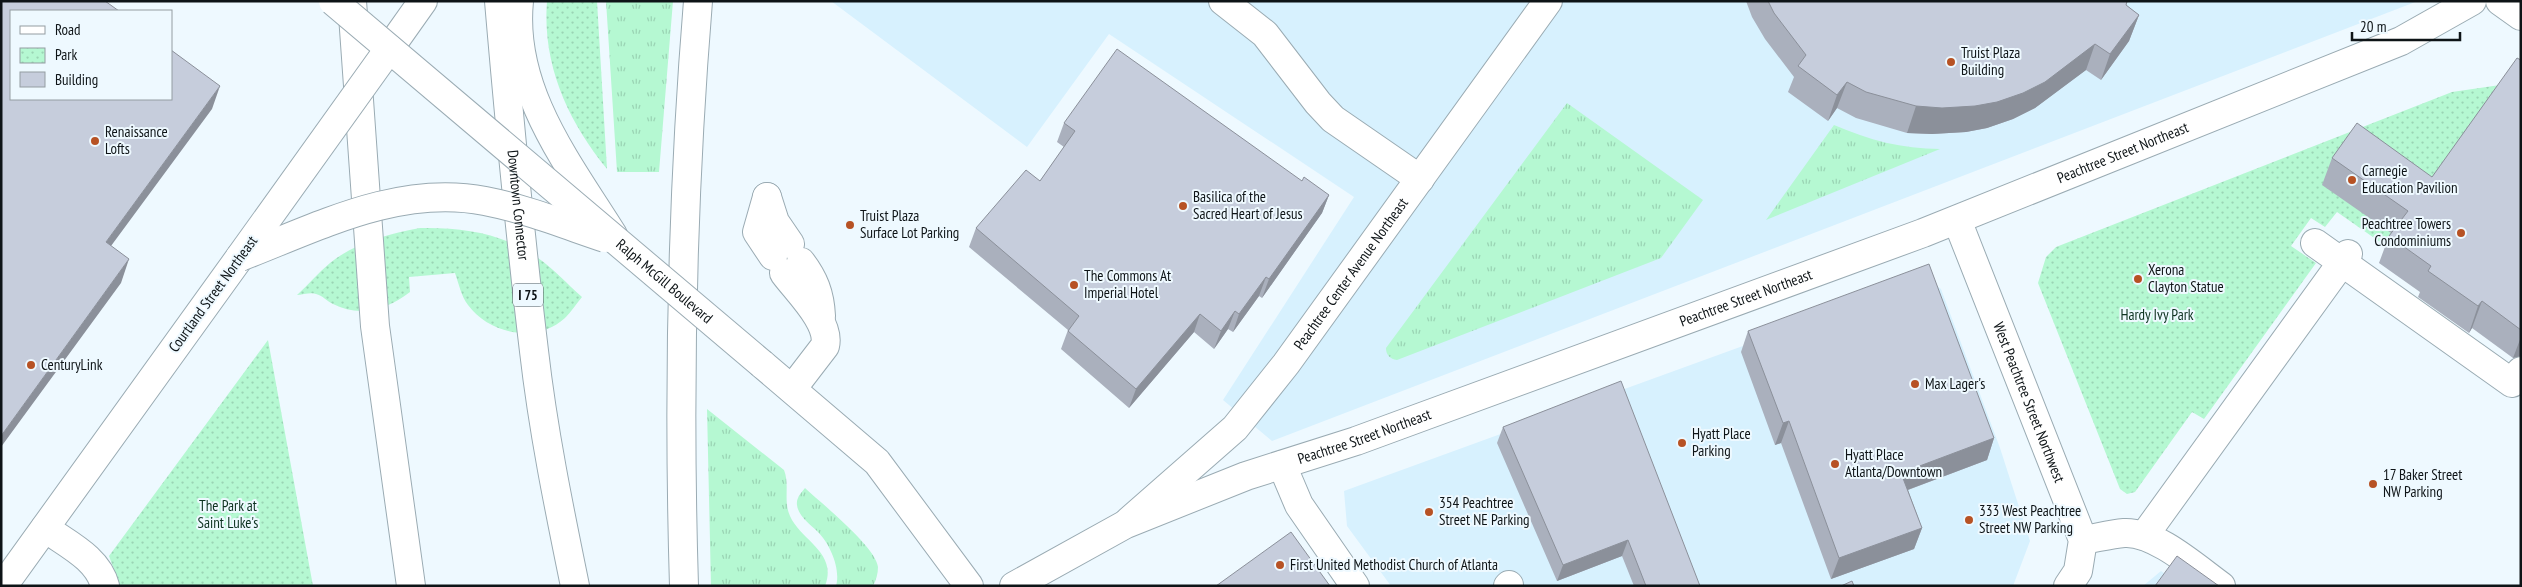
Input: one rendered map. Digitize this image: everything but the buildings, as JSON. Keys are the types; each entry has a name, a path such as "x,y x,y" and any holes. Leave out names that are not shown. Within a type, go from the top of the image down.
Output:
{"main road":[{"name":"Ralph McGill Boulevard","path":"333,1 877,462 969,586"},
{"path":"352,1 375,326 411,586"},
{"name":"Courtland Street Northeast","path":"3,586 423,1"},
{"name":"Downtown Connector","path":"499,1 510,127 534,352 553,478 575,586"},
{"path":"519,1 517,18 519,49 526,80 552,137 618,242"},
{"path":"684,586 680,442 683,247 698,1"},
{"path":"1223,1 1265,34 1318,104 1333,119 1420,178"},
{"name":"Peachtree Center Avenue Northeast","path":"1126,524 1235,428 1286,364 1548,1"},
{"name":"Peachtree Street Northeast","path":"1014,586 1126,524 1246,476 1411,421 1957,220 2401,41 2472,1"},
{"path":"2500,1 2521,16"},
{"path":"240,257 380,205 410,199 448,197 485,201 618,242"},
{"name":"West Peachtree Street Northwest","path":"1957,220 2083,540"},
{"path":"2315,243 2345,258 2512,383 2521,371"},
{"path":"2144,536 2345,258"},
{"path":"787,259 812,277 820,298 822,322 827,338 825,346 792,389"},
{"path":"1282,465 1299,506 1356,586"},
{"path":"44,528 92,562 102,573 104,586"},
{"path":"2068,586 2078,571 2083,540 2126,533 2144,536 2167,548 2221,586"}],"shaded area":[{"path":"831,1 2418,1 1272,441 1223,400 1354,197 1109,34 1027,147"},
{"path":"1927,279 1941,289 2000,448 2030,541 2013,586 1391,586 1347,526 1344,491"},
{"path":"2161,571 2182,586 2143,586"}],"green space":[{"path":"547,1 597,1 607,169 580,132 560,91 549,47"},
{"path":"606,1 673,1 659,172 617,172"},
{"name":"Hardy Ivy Park","path":"2507,84 2390,249 2337,212 2325,227 2311,218 2291,246 2316,263 2204,419 2192,412 2135,492 2127,494 2120,489 2038,283 2046,257 2056,247 2452,92"},
{"path":"1567,103 1703,200 1661,258 1397,360 1390,358 1386,348"},
{"path":"1834,125 1886,143 1926,149 1940,149 1766,220"},
{"path":"420,228 467,230 496,237 511,243 525,249 544,262 582,297 565,318 554,326 528,333 501,329 477,315 464,298 455,273 409,277 410,292 392,303 373,310 363,311 343,308 314,293 297,295 330,263 362,244 385,236"},
{"name":"The Park at Saint Luke's","path":"268,340 313,586 120,586 109,556"},
{"path":"707,409 784,470 790,516 795,525 823,556 827,564 828,574 825,586 711,586"},
{"path":"805,488 858,537 875,558 878,567 877,577 873,586 836,586 836,565 827,543 805,520 798,509 797,500"}],"place":[{"name":"Truist Plaza Building","path":"1951,62"},
{"name":"Renaissance Lofts","path":"95,141"},
{"name":"Carnegie Education Pavilion","path":"2352,180"},
{"name":"Basilica of the Sacred Heart of Jesus","path":"1183,206"},
{"name":"Truist Plaza Surface Lot Parking","path":"850,225"},
{"name":"Peachtree Towers Condominiums","path":"2461,233"},
{"name":"Xerona Clayton Statue","path":"2138,279"},
{"name":"The Commons At Imperial Hotel","path":"1074,285"},
{"name":"CenturyLink","path":"31,365"},
{"name":"Max Lager's","path":"1915,384"},
{"name":"Hyatt Place Parking","path":"1682,443"},
{"name":"Hyatt Place Atlanta/Downtown","path":"1835,464"},
{"name":"17 Baker Street NW Parking","path":"2373,484"},
{"name":"354 Peachtree Street NE Parking","path":"1429,512"},
{"name":"333 West Peachtree Street NW Parking","path":"1969,520"},
{"name":"First United Methodist Church of Atlanta","path":"1280,565"}]}
